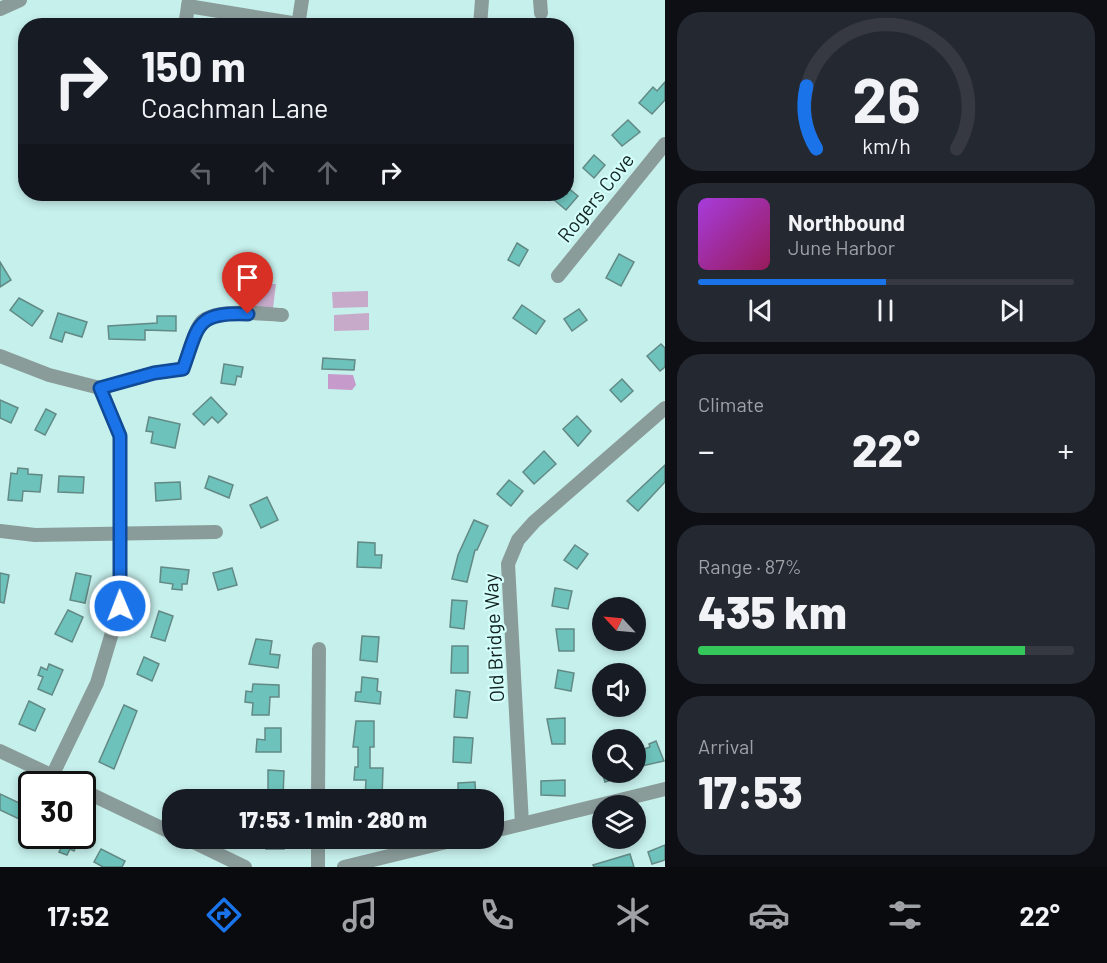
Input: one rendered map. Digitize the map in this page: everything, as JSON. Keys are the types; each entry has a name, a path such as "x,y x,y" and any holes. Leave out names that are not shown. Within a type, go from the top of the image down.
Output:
{"street":[{"path":"0,9 20,0"},
{"path":"299,18 302,0"},
{"path":"185,18 188,3 263,18"},
{"name":"Rogers Cove","path":"558,276 664,144"},
{"path":"0,356 49,375 100,388 154,373 183,369 200,323 206,318 231,313 282,315"},
{"path":"54,771 97,683 110,646 120,606 120,436 100,388"},
{"name":"Old Bridge Way","path":"522,824 508,564 518,540 534,522 664,408"},
{"path":"0,531 35,535 216,532"},
{"path":"318,789 319,649"},
{"path":"0,751 42,771"},
{"path":"504,828 664,789"},
{"path":"96,797 162,828"},
{"path":"208,849 245,867"},
{"path":"318,849 318,867"},
{"path":"344,867 418,849"}],"shaded area":[{"path":"251,284 276,284 273,308 253,307"},
{"path":"368,291 368,307 333,308 332,292"},
{"path":"369,313 369,330 334,331 334,315"},
{"path":"328,374 353,375 356,385 352,390 328,389"}],"building":[{"path":"665,82 665,100 652,114 639,103 653,87 657,91"},
{"path":"628,120 640,132 622,146 612,135"},
{"path":"594,155 605,165 594,178 583,168"},
{"path":"555,201 574,201 566,210"},
{"path":"517,243 528,250 519,266 508,260"},
{"path":"619,254 634,262 621,286 606,278"},
{"path":"0,262 11,280 0,287"},
{"path":"19,298 43,311 32,326 10,310"},
{"path":"522,305 545,321 536,334 513,318"},
{"path":"579,309 587,320 572,331 564,319"},
{"path":"58,313 87,322 82,337 65,332 62,342 50,338"},
{"path":"157,316 176,316 176,331 145,330 145,340 109,339 108,326 157,323"},
{"path":"661,344 665,348 665,367 660,371 647,356"},
{"path":"323,358 355,360 354,370 322,369"},
{"path":"224,364 243,367 241,377 237,376 235,385 221,383"},
{"path":"622,379 633,391 621,402 610,390"},
{"path":"211,397 227,414 218,423 212,417 204,425 193,414"},
{"path":"0,400 18,408 11,423 0,418"},
{"path":"46,409 56,414 45,435 35,430"},
{"path":"577,416 591,431 578,446 563,429"},
{"path":"149,417 180,424 175,448 151,443 153,432 146,431"},
{"path":"544,451 556,464 534,484 523,472"},
{"path":"665,465 665,482 638,511 627,501"},
{"path":"18,468 28,469 28,474 42,475 40,492 23,491 22,501 8,500 11,473 17,474"},
{"path":"59,476 84,477 83,493 58,492"},
{"path":"209,476 233,485 229,498 205,488"},
{"path":"509,480 523,491 511,506 497,494"},
{"path":"180,482 181,499 156,501 155,483"},
{"path":"267,497 278,520 261,528 250,505"},
{"path":"474,520 488,526 475,550 467,582 452,579 458,555"},
{"path":"358,542 375,543 375,555 382,555 381,568 357,567"},
{"path":"575,545 588,554 577,569 564,560"},
{"path":"161,567 189,570 187,584 182,584 182,590 172,589 173,584 160,582"},
{"path":"232,568 237,585 218,590 213,573"},
{"path":"0,573 9,575 4,603 0,602"},
{"path":"76,573 91,576 85,603 70,600"},
{"path":"555,588 572,591 568,609 552,606"},
{"path":"452,600 467,601 464,629 450,627"},
{"path":"68,610 83,617 72,642 55,634"},
{"path":"159,611 173,616 165,641 151,637"},
{"path":"556,629 574,629 574,651 559,651"},
{"path":"362,636 379,637 377,662 360,660"},
{"path":"256,639 272,641 270,654 280,655 278,668 249,664"},
{"path":"452,646 468,646 468,673 451,673"},
{"path":"144,657 159,664 152,681 137,674"},
{"path":"49,664 63,670 52,695 38,689 43,677 38,675 41,667 47,670"},
{"path":"558,670 574,673 571,691 555,688"},
{"path":"362,677 378,679 377,691 381,692 380,704 355,701 356,692 361,692"},
{"path":"253,684 279,685 279,697 270,697 269,715 252,715 253,703 245,702 246,691 252,692"},
{"path":"456,690 470,692 467,718 454,717"},
{"path":"29,701 45,709 35,731 19,724"},
{"path":"124,705 137,711 114,769 99,762"},
{"path":"565,718 565,744 552,744 547,719"},
{"path":"356,721 374,721 374,747 370,747 370,768 383,768 382,789 366,789 366,780 354,780 355,767 358,767 358,747 353,747"},
{"path":"265,728 281,728 281,752 256,752 257,739 265,740"},
{"path":"454,737 473,738 471,763 453,762"},
{"path":"656,741 664,761 646,765 646,748 650,747 649,744"},
{"path":"268,770 284,771 283,789 268,789"},
{"path":"565,780 565,796 541,795 541,781"},
{"path":"475,782 475,789 458,789 458,783"},
{"path":"0,794 18,802 18,818 0,810"},
{"path":"665,845 665,860 652,864 648,852"},
{"path":"60,849 70,849 67,855 59,852"},
{"path":"101,849 125,861 122,867 103,867 94,862"},
{"path":"630,854 634,867 594,867 593,865"}],"route":[{"path":"120,606 120,436 100,388 154,373 183,369 200,323 206,318 231,313 248,314"}]}
